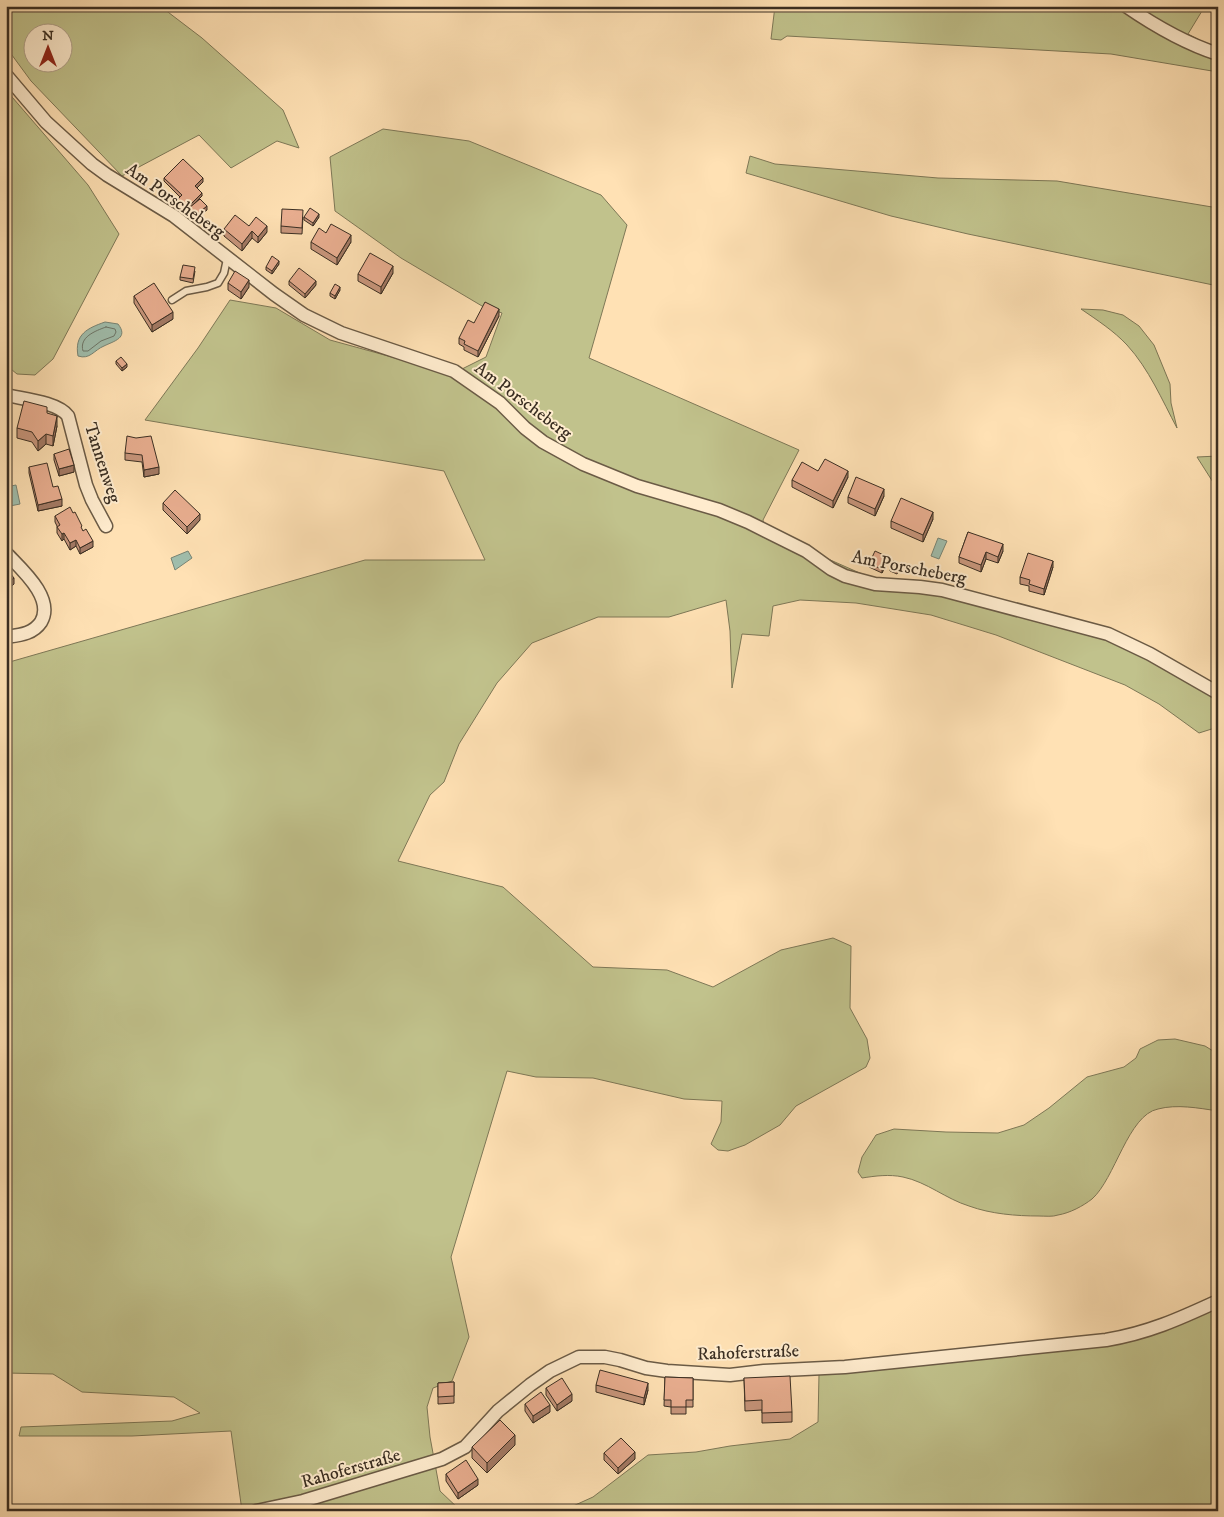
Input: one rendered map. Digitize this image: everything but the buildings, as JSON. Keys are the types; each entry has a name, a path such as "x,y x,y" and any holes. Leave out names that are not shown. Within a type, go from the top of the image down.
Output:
{"street":[{"path":"1126,6 1178,38 1218,54"},
{"name":"Am Porscheberg","path":"6,74 46,122 92,164 174,216 227,259 304,315 321,324 371,344 454,371 500,402 543,442 583,464 637,486 719,510 748,522 800,548 845,576 875,584 942,590 1108,634 1150,654 1218,694"},
{"name":"Tannenweg","path":"6,395 57,407 65,411 68,416 86,485 106,526"},
{"path":"6,553 38,590 45,609 43,618 31,632 6,637"},
{"name":"Rahoferstraße","path":"256,1511 303,1501 442,1459 465,1447 512,1398 550,1371 579,1357 605,1357 646,1368 714,1375 844,1367 1130,1336 1173,1322 1218,1301"}],"lane":[{"path":"172,300 186,291 207,287 218,282 224,272 227,259"}],"green space":[{"path":"6,6 160,6 202,38 283,110 299,148 277,141 231,168 199,135 122,176 24,72 72,72 72,22 22,22 22,69 6,47"},
{"path":"775,6 1118,6 1168,39 1218,58 1218,72 1111,54 787,36 781,40 771,39"},
{"path":"1136,6 1205,6 1188,34 1207,44 1197,42"},
{"path":"6,90 88,185 119,234 53,359 35,375 17,374 6,365"},
{"path":"383,129 469,141 601,195 627,225 589,358 799,450 763,520 765,531 898,590 936,594 1113,640 1178,674 1218,700 1218,727 1199,733 1159,704 1125,685 996,635 931,615 856,603 800,600 773,606 769,636 742,634 732,688 730,631 726,600 669,617 598,617 532,643 497,683 459,744 444,782 430,795 398,861 503,887 593,967 667,970 713,987 781,950 833,938 851,946 850,1008 867,1039 870,1058 866,1067 796,1106 780,1125 745,1145 728,1151 718,1150 711,1144 721,1122 722,1101 684,1099 593,1078 536,1077 507,1071 451,1257 469,1337 452,1381 433,1388 427,1407 430,1437 440,1491 461,1511 242,1511 231,1431 132,1436 19,1436 21,1427 172,1421 200,1413 174,1397 82,1392 53,1374 6,1373 6,663 365,560 485,560 444,471 145,420 198,348 230,300 276,308 330,340 450,373 486,357 502,313 482,306 401,258 335,211 330,157"},
{"path":"750,156 775,164 938,178 1057,181 1218,208 1218,286 891,216 746,173"},
{"path":"1081,309 1103,310 1123,315 1139,326 1154,345 1170,384 1171,403 1177,428 1155,385 1135,354 1117,335"},
{"path":"1218,456 1218,490 1197,457"},
{"path":"1175,1039 1205,1046 1218,1054 1218,1111 1173,1107 1158,1109 1147,1114 1130,1135 1100,1190 1092,1199 1072,1211 1051,1216 1021,1216 995,1213 961,1203 912,1179 893,1176 862,1178 858,1172 862,1157 876,1135 894,1129 998,1133 1024,1125 1049,1108 1087,1077 1124,1067 1136,1058 1140,1049 1158,1040"},
{"path":"1213,1310 1218,1314 1218,1511 562,1511 593,1497 648,1455 696,1452 790,1439 818,1422 819,1374 1086,1348"}],"water":[{"path":"105,322 118,324 122,333 121,336 116,341 89,356 78,356 77,348 80,337 93,327"},
{"path":"16,485 20,504 10,506 6,487"},
{"path":"938,538 947,541 939,559 931,556"},
{"path":"188,551 192,558 175,570 171,558"}]}
